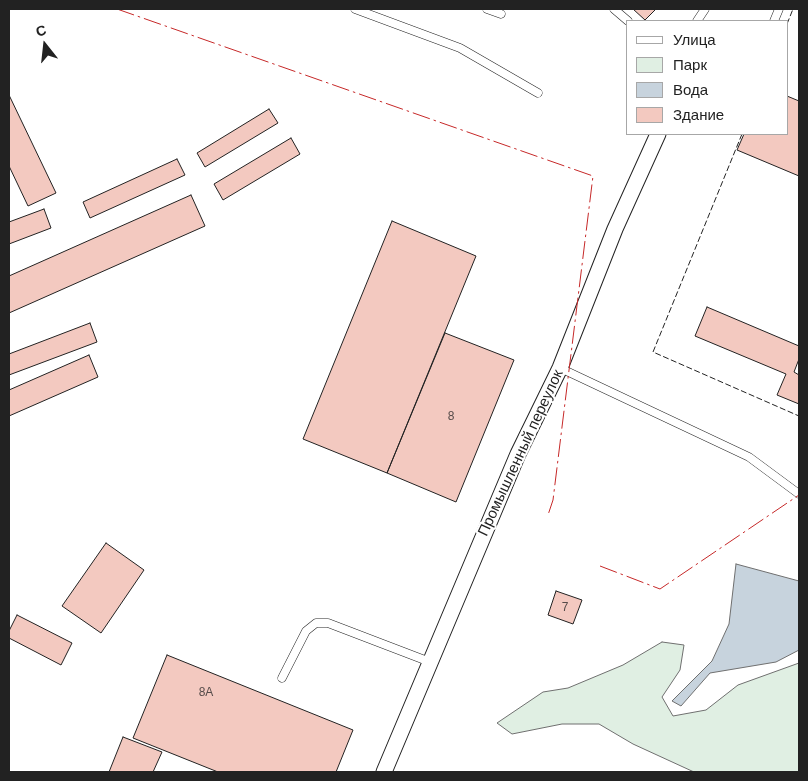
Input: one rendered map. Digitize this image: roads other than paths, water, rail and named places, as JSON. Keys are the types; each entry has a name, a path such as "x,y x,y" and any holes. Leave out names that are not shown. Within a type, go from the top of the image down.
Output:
{"street":[{"name":"Промышленный переулок","path":"384,772 518,454 560,368 616,228 658,135"}],"lane":[{"path":"355,9 460,48 538,93"},
{"path":"487,9 501,14"},
{"path":"614,9 627,20"},
{"path":"698,20 705,9"},
{"path":"560,368 749,457 799,494"},
{"path":"282,678 306,631 316,623 328,624 430,662"}],"water":[{"path":"736,564 799,581 799,650 776,662 710,673 681,706 672,701 712,661 729,624"}]}
